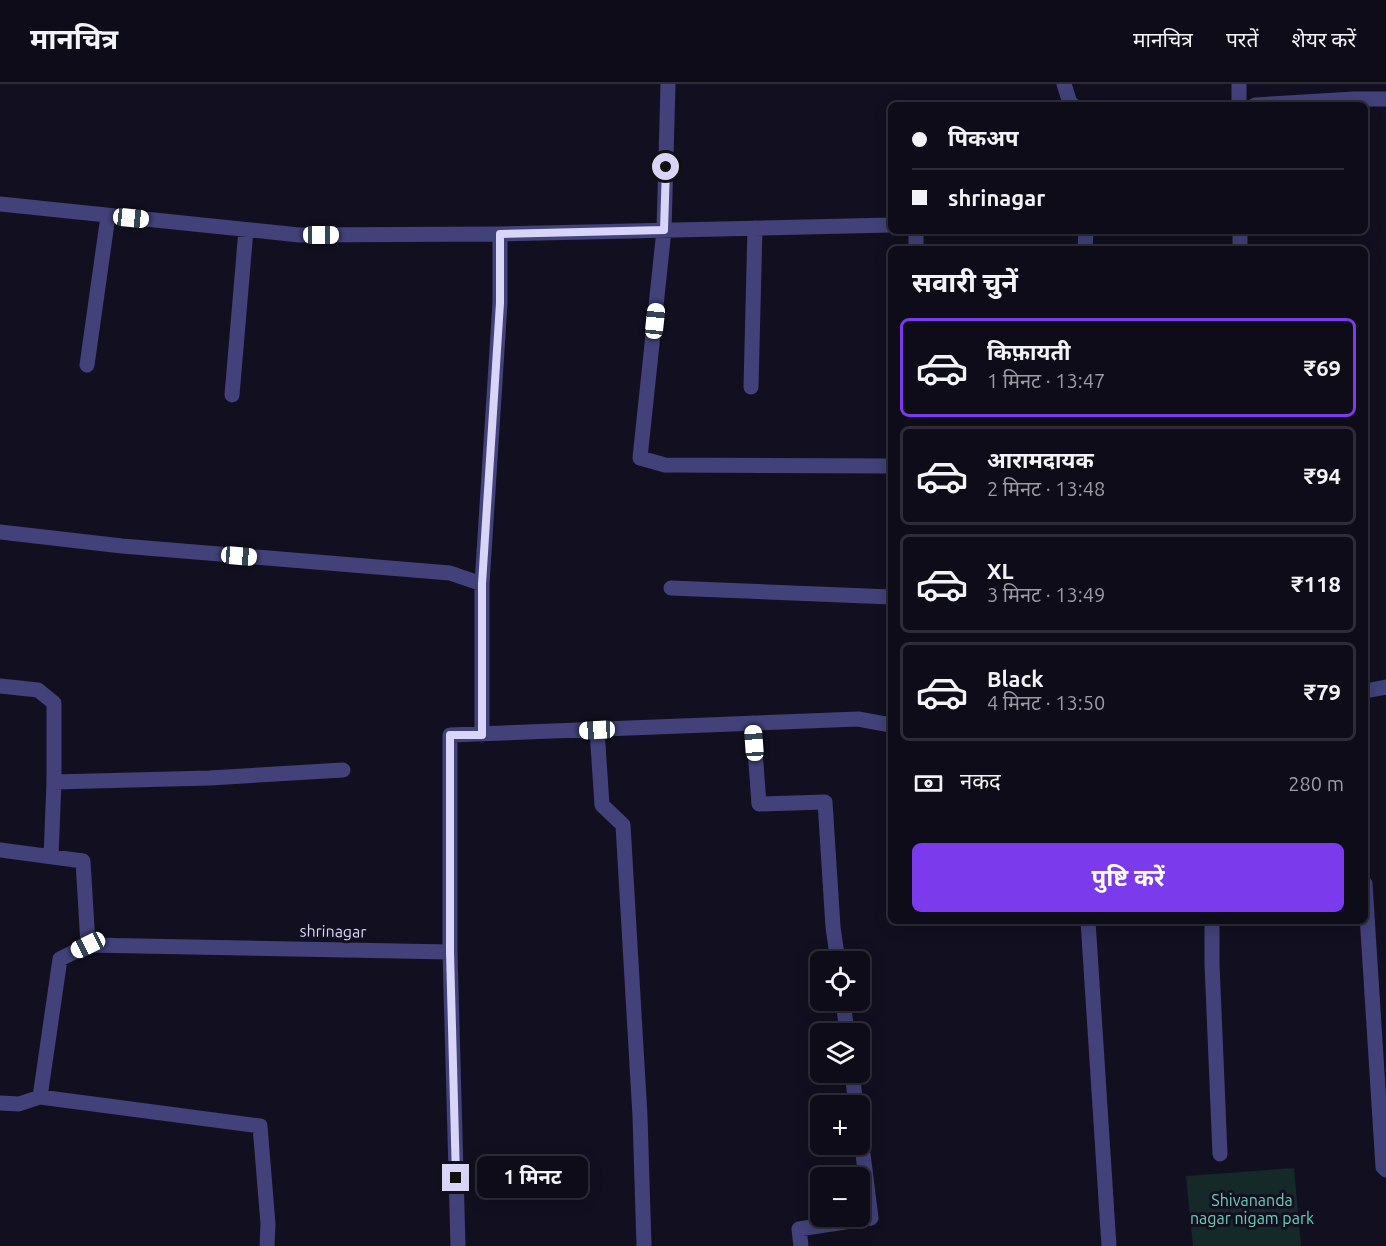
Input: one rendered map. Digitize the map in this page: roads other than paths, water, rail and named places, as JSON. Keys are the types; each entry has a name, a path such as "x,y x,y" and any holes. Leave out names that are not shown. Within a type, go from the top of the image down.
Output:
{"street":[{"path":"668,84 664,230 640,458 665,465 888,466"},
{"path":"1064,84 1070,102"},
{"path":"1239,84 1239,102"},
{"path":"1304,102 1386,99"},
{"path":"0,204 299,235 500,234 888,225"},
{"path":"87,365 108,216"},
{"path":"751,387 755,228"},
{"path":"232,395 246,230"},
{"path":"482,735 482,584 500,303 500,234"},
{"path":"0,532 122,546 450,573 482,584"},
{"path":"670,588 888,597"},
{"path":"0,686 38,690 54,703 51,856"},
{"path":"1368,690 1386,687"},
{"path":"458,1246 450,952 450,735 858,719 888,724"},
{"path":"753,723 759,804 825,802 836,951"},
{"path":"597,730 602,805 623,825 640,1116 644,1246"},
{"path":"54,782 210,778 343,770"},
{"path":"0,850 82,861 88,945 60,959 40,1097"},
{"path":"1088,924 1109,1246"},
{"path":"1212,924 1220,1154"},
{"path":"1368,924 1383,1167 1386,1170"},
{"name":"shrinagar","path":"88,945 450,952"},
{"path":"0,1102 19,1104 40,1097 260,1126 268,1224 267,1246"},
{"path":"801,1246 800,1229 871,1218 863,1155"}],"park label":[{"name":"Shivananda nagar nigam park","path":"1252,1209"}]}
